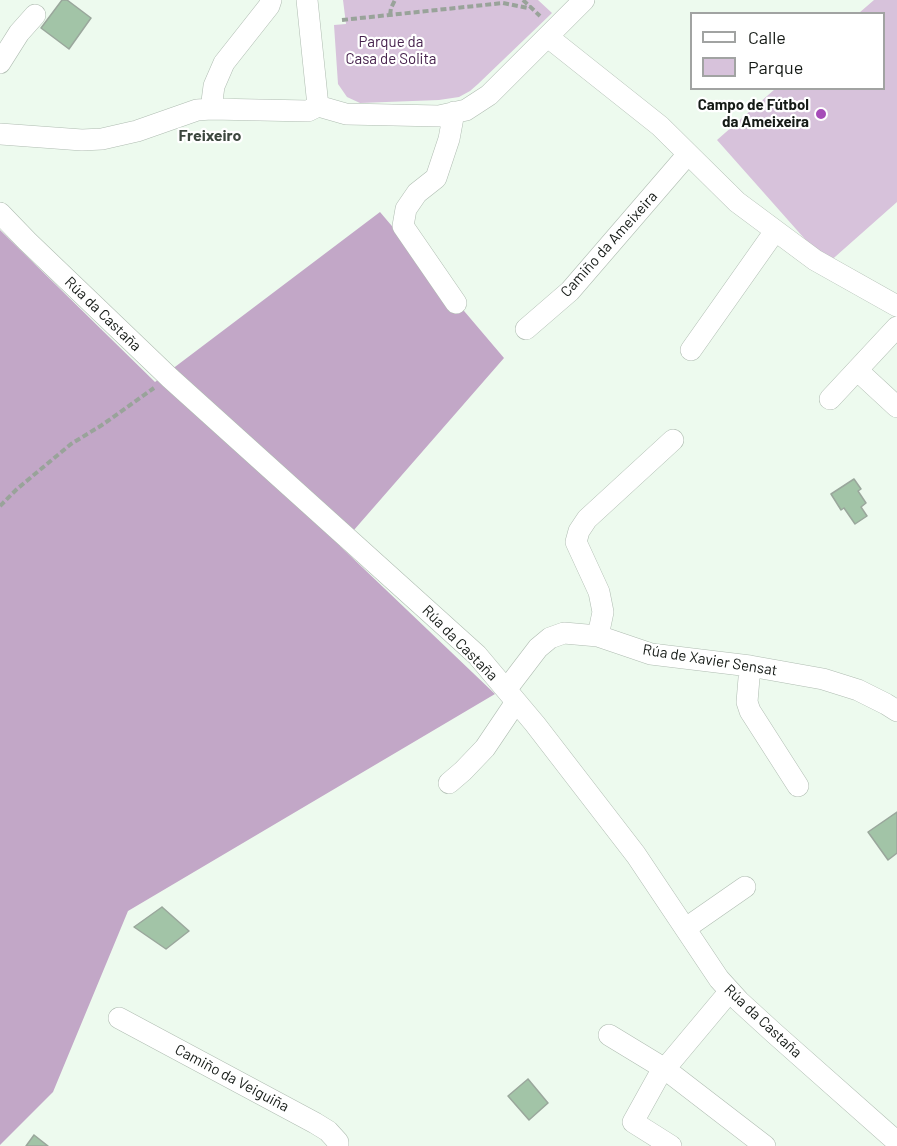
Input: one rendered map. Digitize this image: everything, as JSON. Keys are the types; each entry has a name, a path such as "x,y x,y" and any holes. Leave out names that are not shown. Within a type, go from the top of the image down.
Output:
{"street":[{"path":"211,109 214,86 224,63 271,0"},
{"path":"307,0 318,106"},
{"path":"0,134 102,140 137,131 197,110 211,109 308,111 318,106 346,114 439,116 466,110 489,95 547,30 584,0"},
{"path":"0,63 19,33 34,15"},
{"path":"547,30 660,126 737,202 815,260 897,306"},
{"path":"454,112 449,139 436,178 417,193 406,209 403,226 456,303"},
{"name":"Camiño da Ameixeira","path":"525,329 570,291 688,154"},
{"name":"Rúa da Castaña","path":"0,213 170,378 477,655 636,855 719,979 774,1033 897,1142"},
{"path":"691,350 775,231"},
{"path":"830,399 897,327"},
{"path":"857,370 897,407"},
{"path":"598,636 603,612 599,592 576,542 579,531 587,519 673,441"},
{"name":"Rúa de Xavier Sensat","path":"449,783 485,748 511,695 509,686 538,648 550,638 564,633 598,636 651,654 750,666 823,679 858,690 897,711"},
{"path":"750,666 747,702 750,711 798,786"},
{"path":"686,928 746,887"},
{"path":"671,1146 633,1122 658,1077 730,991"},
{"name":"Camiño da Veiguiña","path":"119,1017 315,1123 328,1131 338,1142 338,1146"},
{"path":"609,1035 665,1069 765,1146"}],"path":[{"path":"390,15 394,0"},
{"path":"523,0 547,30"},
{"path":"342,20 503,3 531,8"},
{"path":"0,506 70,444 170,378"}],"green space":[{"name":"Parque da Casa de Solita","path":"343,0 538,0 552,13 478,84 459,97 360,103 347,97 338,84 334,25 346,24"},
{"name":"Campo de Fútbol da Ameixeira","path":"874,0 897,0 897,202 827,264 717,140 774,90 885,90 885,12 860,12"}],"shaded area":[{"path":"380,212 504,358 340,546 495,694 128,911 53,1092 0,1145 0,230 155,382"}],"building":[{"path":"62,0 67,0 91,18 69,49 41,28"},
{"path":"854,479 866,503 861,507 867,516 855,524 844,508 841,510 831,494"},
{"path":"897,812 897,853 888,860 868,832"},
{"path":"162,907 189,931 166,949 134,927"},
{"path":"528,1079 548,1103 529,1120 508,1096"},
{"path":"34,1135 48,1146 26,1146"}],"place":[{"name":"Campo de Fútbol da Ameixeira","path":"821,114"}],"district":[{"name":"Freixeiro","path":"210,136"}]}
